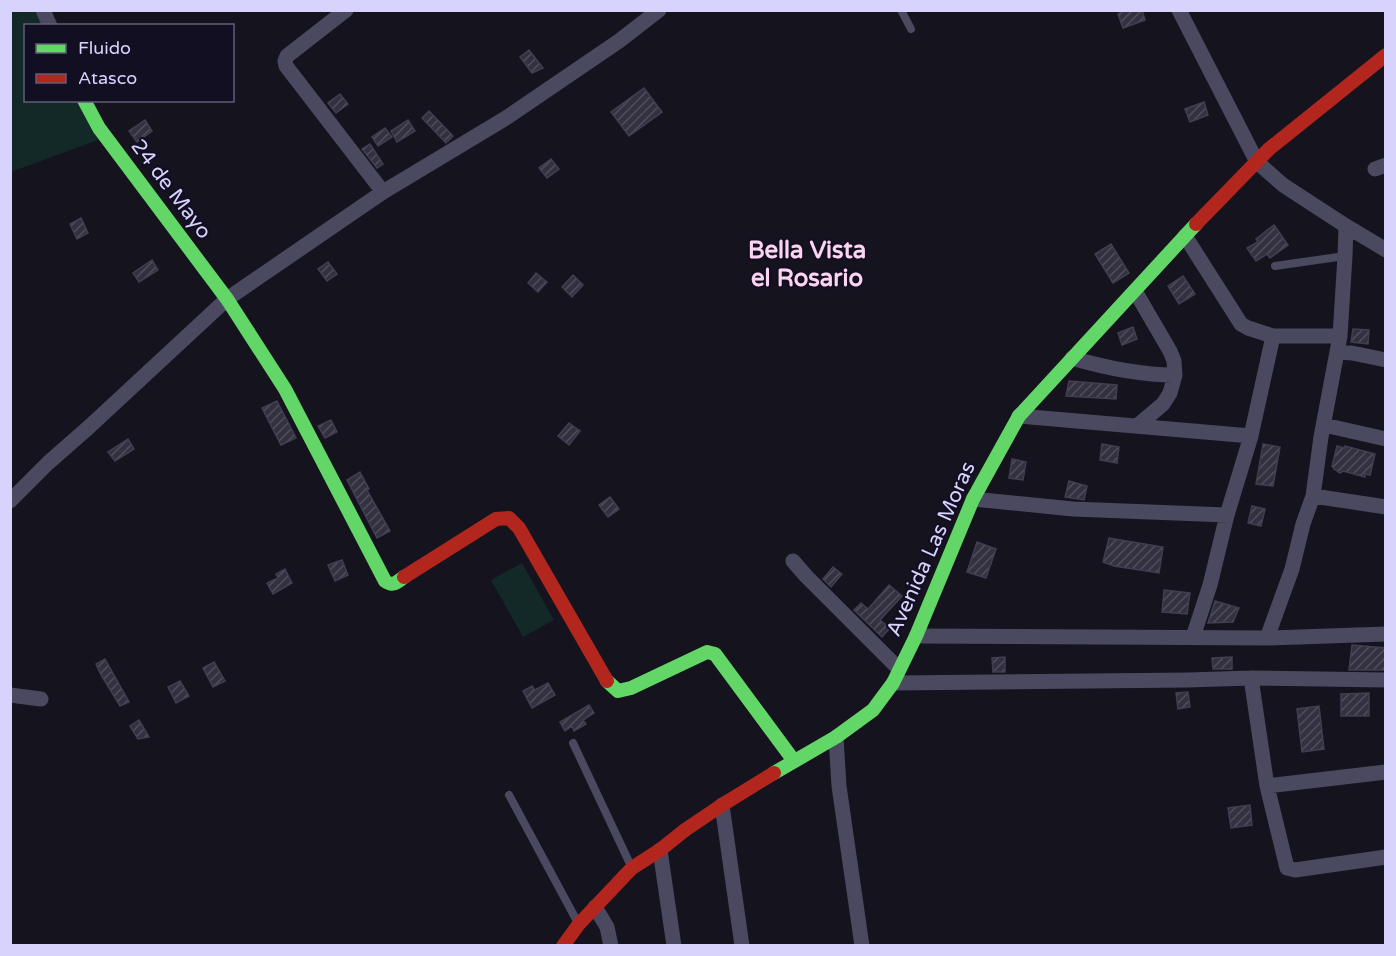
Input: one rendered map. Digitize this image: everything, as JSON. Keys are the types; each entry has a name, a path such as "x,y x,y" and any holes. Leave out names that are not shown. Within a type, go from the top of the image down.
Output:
{"street":[{"path":"43,10 49,24"},
{"path":"346,10 287,56 286,66 383,192"},
{"path":"10,501 48,463 227,299 383,192 506,118 619,41 659,10"},
{"path":"1179,10 1257,162 1283,185 1386,250"},
{"name":"Avenida Las Moras","path":"563,945 579,924 632,868 722,805 836,737 873,710 896,676 916,636 973,499 1019,416 1185,236 1269,149 1386,55"},
{"name":"24 de Mayo","path":"85,102 99,128 227,299 285,389 389,585 394,585 496,519 509,518 519,528 606,680 618,691 631,688 707,652 715,654 794,761"},
{"path":"1268,639 1292,569 1303,524 1313,496 1340,336 1346,226"},
{"path":"1185,236 1242,324 1248,328 1273,336 1340,336"},
{"path":"1135,291 1170,351 1174,361 1175,375 1170,393 1163,404 1137,426"},
{"path":"1193,637 1210,585 1227,515 1251,436 1273,336"},
{"path":"1338,352 1386,360"},
{"path":"1072,358 1132,373 1175,375"},
{"path":"1019,416 1251,436"},
{"path":"1324,425 1386,439"},
{"path":"1313,496 1386,507"},
{"path":"973,499 1057,508 1227,515"},
{"path":"793,561 896,676 1386,680"},
{"path":"916,636 1268,639 1386,634"},
{"path":"1251,678 1267,786 1287,868 1295,870 1386,857"},
{"path":"10,695 41,699"},
{"path":"836,737 839,786 862,945"},
{"path":"1267,786 1386,771"},
{"path":"722,805 742,945"},
{"path":"660,850 674,945"},
{"path":"595,907 607,927 611,945"}],"lane":[{"path":"901,10 911,29"},
{"path":"1275,266 1345,256"},
{"path":"573,743 632,868"},
{"path":"509,795 579,924"}],"green space":[{"path":"11,11 41,11 48,24 24,24 24,102 85,102 103,138 11,172"},
{"path":"522,563 554,620 523,637 491,580"}],"building":[{"path":"1126,10 1142,10 1145,20 1123,28 1118,14"},
{"path":"529,50 543,68 532,73 520,57"},
{"path":"644,88 662,112 629,136 611,112"},
{"path":"340,94 348,104 336,113 328,103"},
{"path":"1204,102 1208,115 1190,122 1185,109"},
{"path":"429,111 453,136 446,143 422,118"},
{"path":"145,120 152,131 137,142 129,131"},
{"path":"408,120 415,131 397,142 391,131"},
{"path":"385,128 392,137 378,146 372,137"},
{"path":"370,144 383,164 377,168 362,149"},
{"path":"551,159 559,169 547,178 539,168"},
{"path":"81,218 88,233 77,239 70,224"},
{"path":"1274,225 1288,245 1270,258 1267,254 1256,261 1247,248 1258,242 1256,239"},
{"path":"1111,244 1129,273 1113,283 1095,254"},
{"path":"152,260 158,270 139,282 133,273"},
{"path":"328,262 337,274 327,281 318,269"},
{"path":"536,273 547,282 538,292 528,283"},
{"path":"573,275 583,285 572,297 562,287"},
{"path":"1183,276 1195,294 1179,304 1168,286"},
{"path":"1133,327 1137,339 1122,345 1118,333"},
{"path":"1353,329 1369,330 1368,344 1351,342"},
{"path":"1069,381 1117,385 1116,399 1066,396"},
{"path":"277,401 296,438 281,445 262,408"},
{"path":"331,420 337,432 325,438 318,426"},
{"path":"569,423 580,431 569,445 558,436"},
{"path":"128,439 134,449 115,461 108,452"},
{"path":"1102,444 1119,447 1117,463 1100,460"},
{"path":"1263,444 1280,447 1273,486 1256,484"},
{"path":"1337,446 1375,454 1370,475 1365,474 1365,477 1343,471 1340,473 1334,469 1332,466"},
{"path":"1012,459 1026,462 1023,480 1009,478"},
{"path":"360,472 369,489 367,490 390,531 377,538 347,480"},
{"path":"1069,481 1087,486 1084,500 1065,497"},
{"path":"610,497 619,509 608,517 599,505"},
{"path":"1252,506 1265,509 1261,526 1248,523"},
{"path":"1109,538 1163,547 1159,573 1114,566 1103,562"},
{"path":"977,542 996,549 986,578 967,572"},
{"path":"342,560 348,575 335,581 328,565"},
{"path":"833,567 842,574 831,587 823,579"},
{"path":"285,569 292,583 273,594 267,583 278,578 276,574"},
{"path":"889,585 902,596 880,620 890,628 882,637 854,610 861,603 868,609"},
{"path":"1164,590 1190,593 1187,614 1162,612"},
{"path":"1215,601 1239,608 1233,622 1208,623"},
{"path":"1352,645 1386,648 1386,670 1349,670"},
{"path":"1005,657 1005,672 993,672 992,658"},
{"path":"1232,657 1232,669 1213,669 1212,658"},
{"path":"105,659 129,702 120,706 96,664"},
{"path":"214,662 225,681 213,687 203,668"},
{"path":"180,681 189,696 176,703 168,687"},
{"path":"548,683 555,695 532,708 523,691 532,686 535,690"},
{"path":"1188,692 1190,707 1178,709 1176,693"},
{"path":"1369,693 1369,716 1341,716 1341,694"},
{"path":"589,705 594,713 583,720 586,724 574,731 572,726 565,731 560,722"},
{"path":"1319,706 1324,749 1302,752 1297,709"},
{"path":"139,720 149,737 138,739 130,726"},
{"path":"1250,805 1252,825 1231,828 1228,808"}],"traffic: fast":[{"path":"85,102 99,128 227,299 285,389 385,581 393,584 404,577"},
{"path":"774,773 836,737 873,710 893,683 916,636 973,499 1019,416 1196,224"},
{"path":"607,681 618,691 631,688 707,652 715,654 794,761"}],"traffic: jam":[{"path":"1196,224 1269,149 1386,55"},
{"path":"404,577 496,519 509,518 519,528 607,681"},
{"path":"563,946 579,924 632,868 722,805 774,773"}],"district":[{"name":"Bella Vista el Rosario","path":"807,264"}]}
